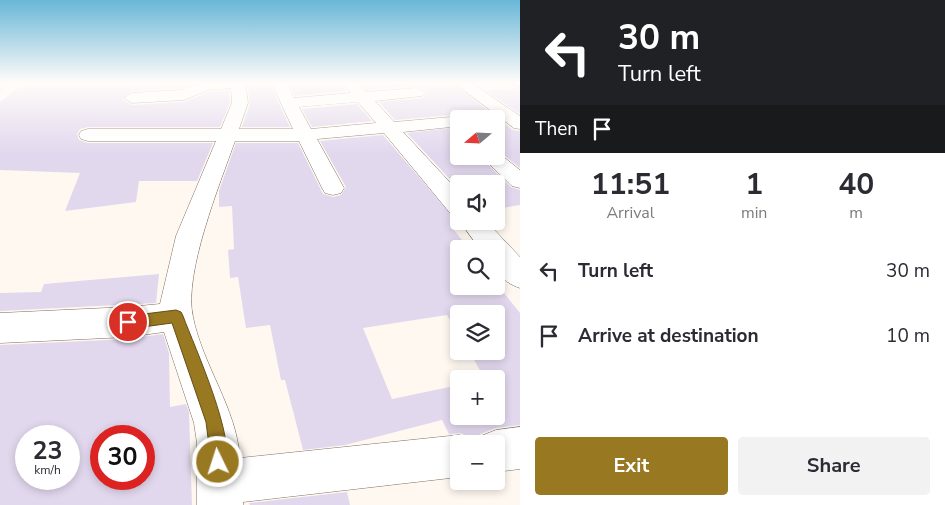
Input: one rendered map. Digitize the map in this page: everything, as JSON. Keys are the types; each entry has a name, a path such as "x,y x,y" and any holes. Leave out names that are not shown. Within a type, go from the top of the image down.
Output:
{"street":[{"path":"239,106 184,252 176,295 176,316 214,422 218,443 220,493 320,474 450,457"},
{"path":"289,106 332,188"},
{"path":"369,106 450,197"},
{"path":"432,106 450,121"},
{"path":"494,106 520,124"},
{"path":"88,135 303,135 387,127 450,125"},
{"path":"501,165 520,181"},
{"path":"479,230 488,240"},
{"path":"505,259 520,276"},
{"path":"0,328 128,322 176,316"},
{"path":"505,450 520,448"}],"building":[{"path":"0,106 229,106 220,127 88,127 80,129 77,134 79,140 88,143 213,143 197,181 139,181 136,202 65,211 80,173 0,170"},
{"path":"249,106 280,106 290,127 242,127"},
{"path":"358,106 372,121 312,127 302,109"},
{"path":"382,106 481,106 487,110 450,110 450,115 395,120"},
{"path":"508,106 520,106 520,114"},
{"path":"505,124 513,130 520,131 520,168 505,156"},
{"path":"450,128 450,165 488,165 499,175 450,175 450,179 407,133"},
{"path":"383,135 450,213 450,230 454,230 462,240 450,240 450,295 505,294 520,313 520,425 496,428 480,435 449,434 442,420 345,445 303,450 285,380 281,380 270,325 246,328 238,277 230,278 228,250 234,249 232,206 219,207 219,191 236,143 298,143 323,194 333,197 341,195 346,187 320,141","holes":["450,305 505,305 505,360 474,360 480,370 505,370 505,425 450,425 450,387 392,399 363,328 447,315 450,320"]},
{"path":"505,181 511,187 520,190 520,205 505,208"},
{"path":"159,274 156,303 0,311 0,293 41,292 44,284"},
{"path":"163,334 169,353 170,407 186,404 189,412 192,505 0,505 0,345 128,339"},
{"path":"347,492 350,505 250,505 249,503"}],"route":[{"path":"128,322 176,316 182,338 207,399 214,422 218,443 218,462"}]}
